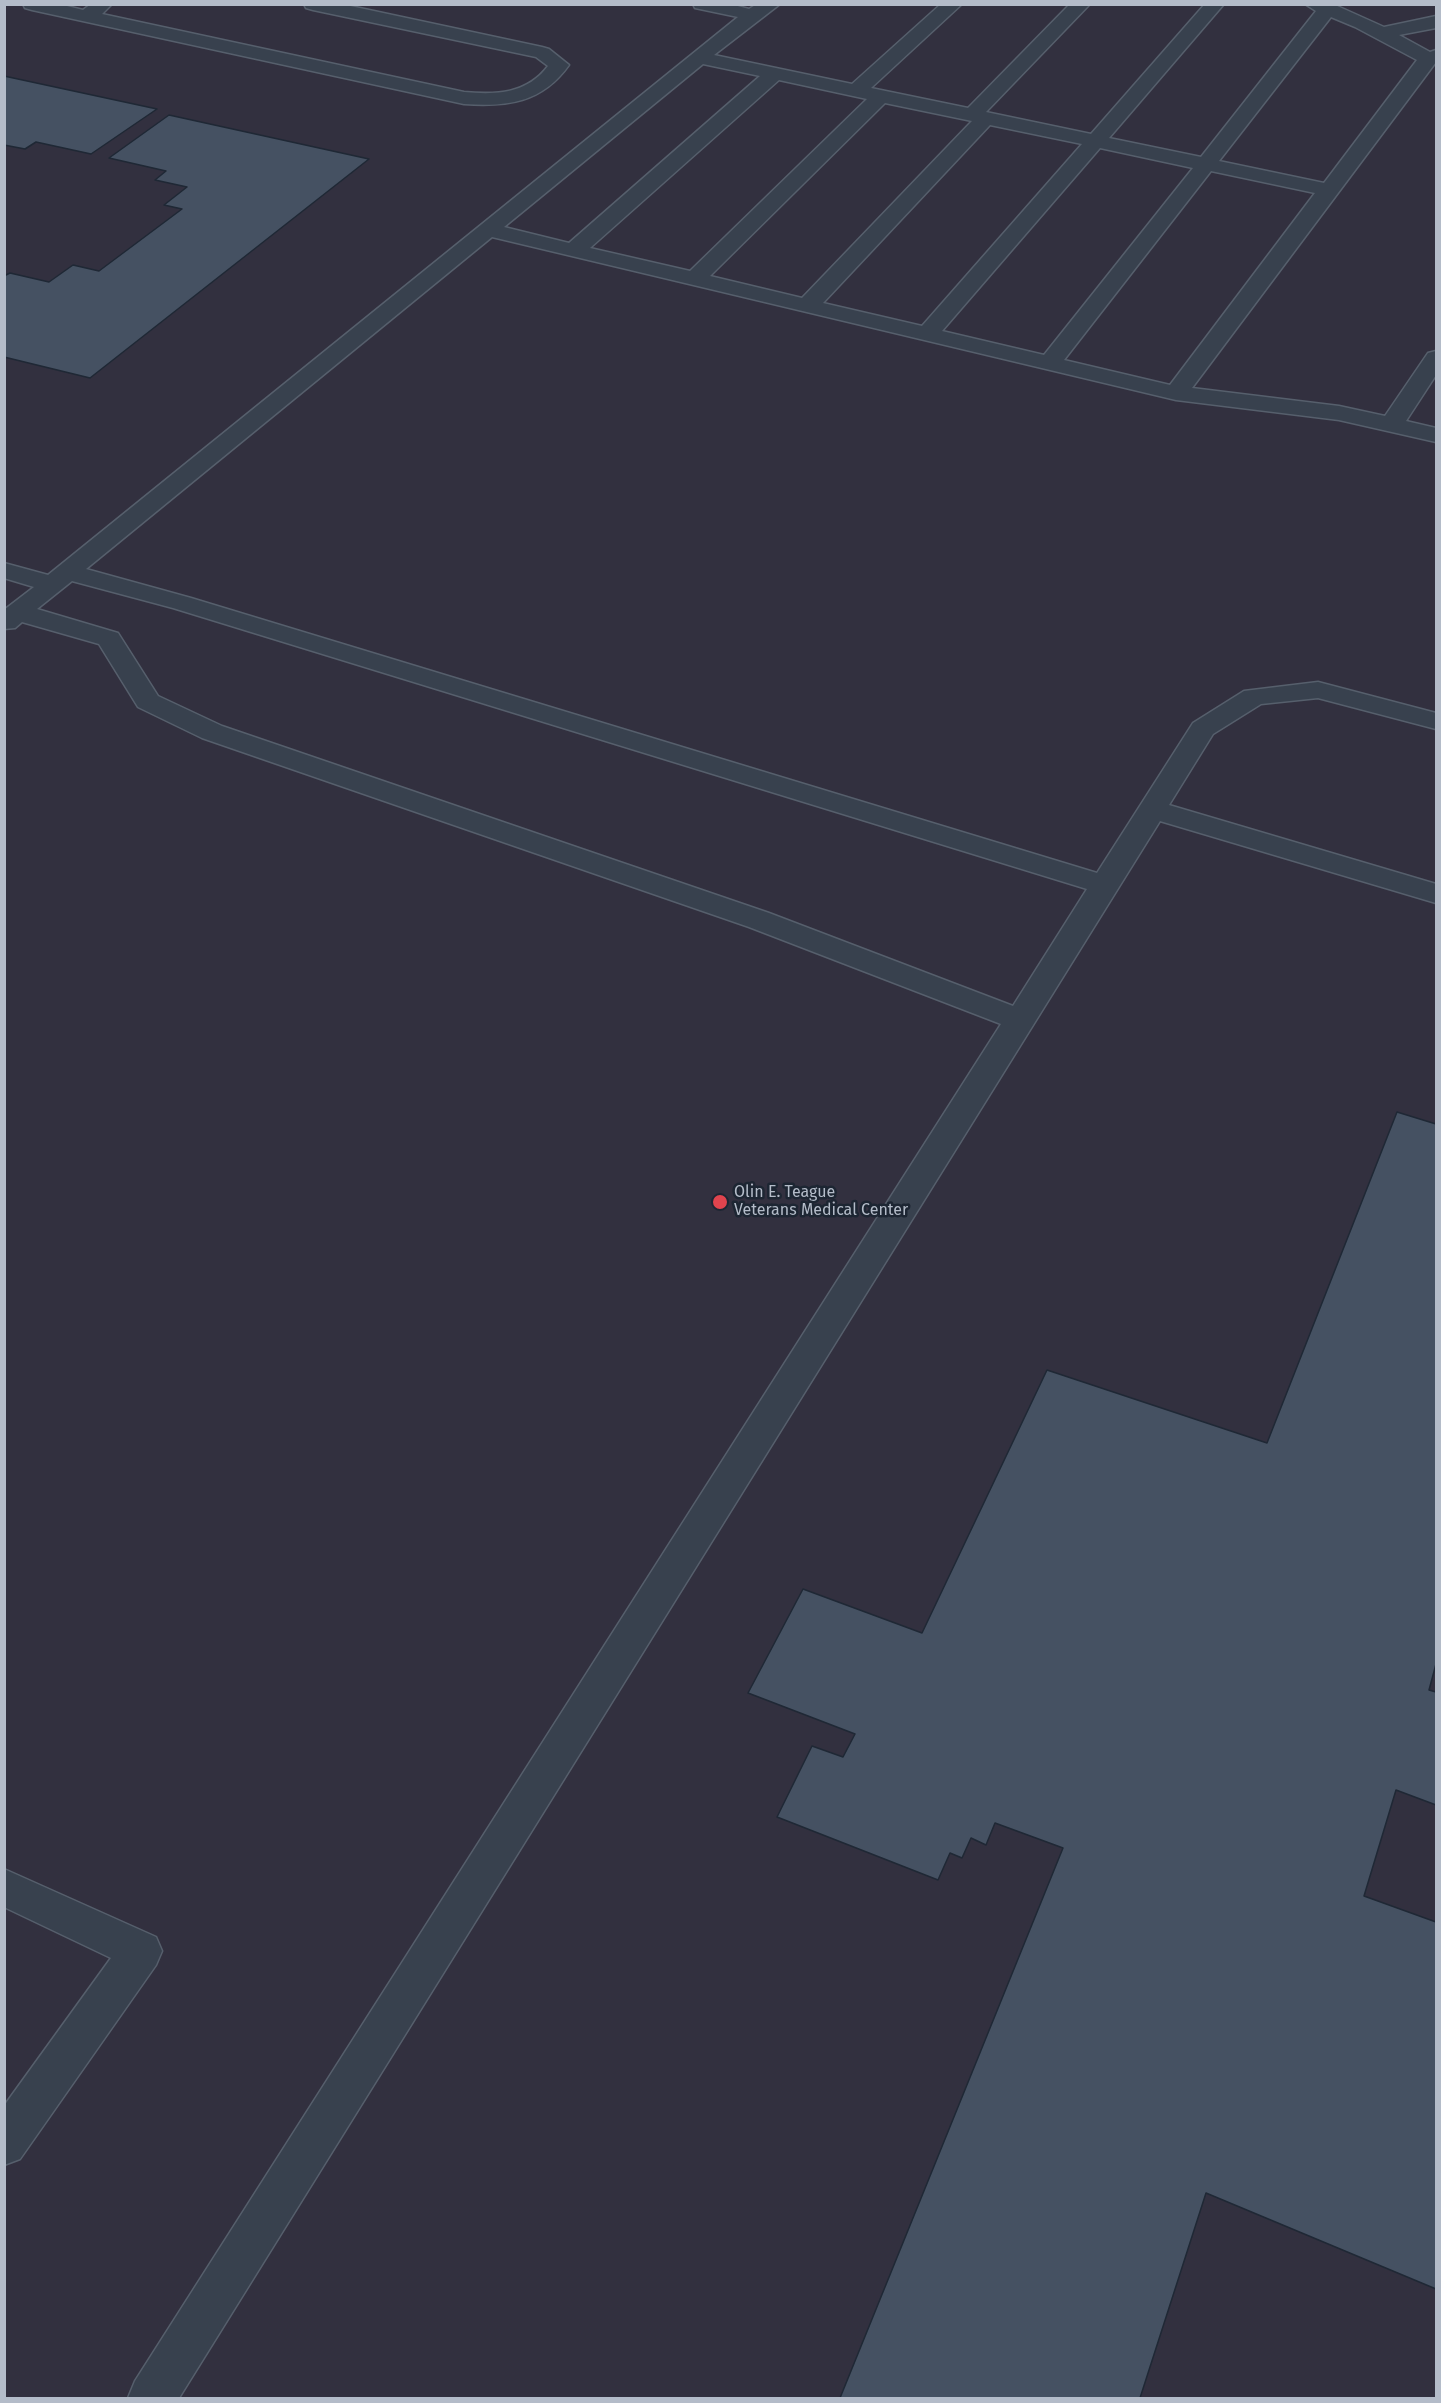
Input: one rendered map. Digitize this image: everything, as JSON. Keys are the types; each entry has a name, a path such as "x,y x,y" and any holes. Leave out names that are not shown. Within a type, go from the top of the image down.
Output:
{"lane":[{"path":"32,4 464,98 502,101 520,96 552,75 559,64 542,53 313,4"},
{"path":"86,16 105,4"},
{"path":"702,4 762,10"},
{"path":"856,91 952,4"},
{"path":"807,306 1081,4"},
{"path":"927,334 1215,4"},
{"path":"1050,363 1206,165 1321,7 1432,57 1176,393"},
{"path":"11,617 762,10"},
{"path":"1383,33 1437,22"},
{"path":"700,58 1329,190"},
{"path":"574,250 776,74"},
{"path":"694,279 881,96"},
{"path":"488,230 1176,393 1339,413 1437,435"},
{"path":"1392,424 1437,358"},
{"path":"4,570 60,578 182,603 1105,885"},
{"path":"11,617 109,639 148,701 212,732 759,920 1019,1020"},
{"path":"152,2398 1203,729 1254,697 1318,690 1437,721"},
{"path":"1152,809 1437,894"},
{"path":"4,1887 141,1951 4,2144"}],"shaded area":[{"name":"Olin E. Teague Veterans Medical Center","path":"5,5 1436,5 1436,2398 5,2398"}],"building":[{"path":"4,76 157,109 91,154 36,142 25,149 4,145"},
{"path":"169,115 369,159 90,378 4,357 4,276 10,273 49,282 73,265 99,271 182,209 164,205 187,187 155,180 166,171 109,158"},
{"path":"1397,1112 1436,1124 1436,1664 1429,1690 1436,1692 1436,1805 1396,1790 1364,1896 1436,1922 1436,2289 1206,2193 1140,2398 840,2398 1063,1848 995,1823 986,1845 971,1838 962,1858 950,1853 938,1880 777,1817 812,1746 843,1757 855,1734 748,1693 803,1589 922,1633 1047,1370 1267,1443"}],"place":[{"name":"Olin E. Teague Veterans Medical Center","path":"720,1202"}]}
